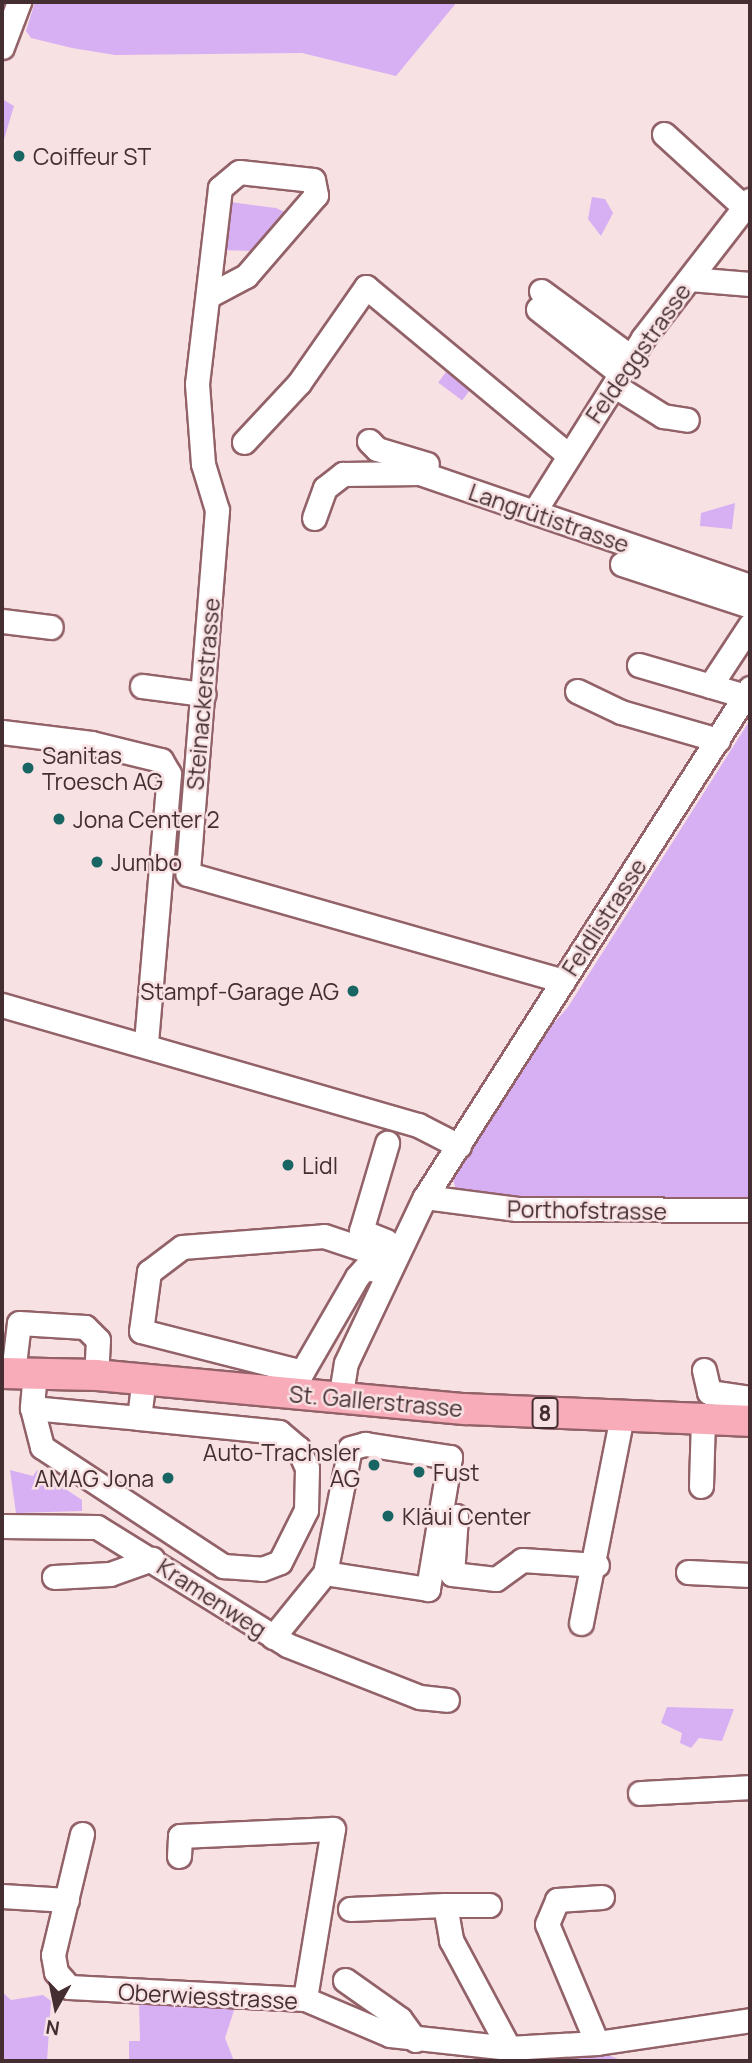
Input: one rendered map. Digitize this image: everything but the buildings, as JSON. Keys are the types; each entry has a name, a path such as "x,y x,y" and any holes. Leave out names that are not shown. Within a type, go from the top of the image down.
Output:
{"main road":[{"name":"St. Gallerstrasse","path":"17,1373 96,1375 340,1399 622,1416 750,1420"}],"street":[{"path":"2,47 19,2"},
{"path":"664,134 747,204"},
{"name":"Steinackerstrasse","path":"208,296 246,276 316,195 313,180 239,172 222,180 197,384 203,464 217,510 188,874 563,981"},
{"name":"Feldeggstrasse","path":"534,512 622,372 747,204"},
{"path":"690,279 750,284"},
{"path":"244,442 299,383 366,287 568,455"},
{"path":"540,300 622,372 663,416 687,420"},
{"path":"369,441 377,449 449,470 463,488"},
{"name":"Langrütistrasse","path":"314,518 325,488 343,474 420,473 750,586"},
{"path":"622,564 750,606"},
{"path":"2,621 51,627"},
{"path":"710,686 750,625"},
{"path":"639,665 710,686 748,692"},
{"path":"142,685 203,694"},
{"path":"576,691 621,712 718,740"},
{"name":"Feldlistrasse","path":"340,1399 342,1373 392,1259 425,1197 748,692"},
{"path":"2,732 161,760 169,774 146,1045"},
{"path":"2,741 98,747"},
{"path":"2,1006 146,1045 254,1086 418,1125 459,1146"},
{"path":"387,1143 361,1231 392,1259"},
{"name":"Porthofstrasse","path":"425,1197 517,1209 750,1210"},
{"path":"324,1236 392,1259 365,1268 357,1277 302,1372 141,1331 149,1272 182,1247 324,1236"},
{"path":"32,1408 139,1418 288,1437 303,1457 309,1489 300,1531 280,1562 262,1569 223,1566 42,1447 32,1408 17,1373 19,1324 85,1327 98,1340 96,1375"},
{"path":"704,1370 709,1392 750,1398"},
{"path":"139,1418 144,1379"},
{"path":"581,1623 597,1565 622,1416"},
{"path":"701,1486 703,1419"},
{"path":"273,1637 325,1573 350,1448 365,1444 450,1457 428,1590 325,1573"},
{"path":"456,1516 452,1574 496,1579 522,1560 597,1565"},
{"name":"Kramenweg","path":"2,1526 84,1524 152,1559 273,1637 420,1697 447,1700"},
{"path":"54,1577 110,1574 152,1559"},
{"path":"688,1572 750,1575"},
{"path":"640,1793 750,1787"},
{"path":"179,1856 180,1836 333,1829 305,1999"},
{"name":"Oberwiesstrasse","path":"82,1834 53,1955 56,1972 69,1987 305,1999 362,2027 415,2040 509,2048 597,2043 750,2020"},
{"path":"2,1896 67,1899"},
{"path":"597,2043 547,1924 557,1900 602,1897"},
{"path":"445,1905 451,1940 509,2048"},
{"path":"350,1909 489,1905"},
{"path":"345,1980 400,2019 415,2040"}],"shaded area":[{"path":"35,2 457,2 396,76 302,53 115,55 72,48 31,38 26,31"},
{"path":"2,99 14,106 2,146"},
{"path":"592,197 605,199 613,213 601,236 588,219"},
{"path":"230,202 276,208 293,216 255,251 218,250"},
{"path":"446,372 470,390 462,400 438,382"},
{"path":"735,503 732,529 700,526 701,513"},
{"path":"750,720 750,1199 549,1204 457,1192 453,1180 539,1040 568,1007"},
{"path":"10,1470 33,1476 37,1470 82,1500 82,1511 16,1513"},
{"path":"667,1707 734,1709 722,1741 699,1738 691,1748 680,1743 682,1733 661,1723"},
{"path":"2,1992 11,2000 43,1995 51,2001 47,2061 2,2061"},
{"path":"139,2002 236,2004 225,2038 234,2061 129,2061 129,2041 140,2041"},
{"path":"603,2053 623,2061 559,2061 559,2059"}],"place":[{"name":"Coiffeur ST","path":"19,156"},
{"name":"Sanitas Troesch AG","path":"28,768"},
{"name":"Jona Center 2","path":"59,819"},
{"name":"Jumbo","path":"97,862"},
{"name":"Stampf-Garage AG","path":"353,991"},
{"name":"Lidl","path":"288,1165"},
{"name":"Auto-Trachsler AG","path":"374,1465"},
{"name":"Fust","path":"419,1472"},
{"name":"AMAG Jona","path":"168,1478"},
{"name":"Kläui Center","path":"388,1516"}]}
